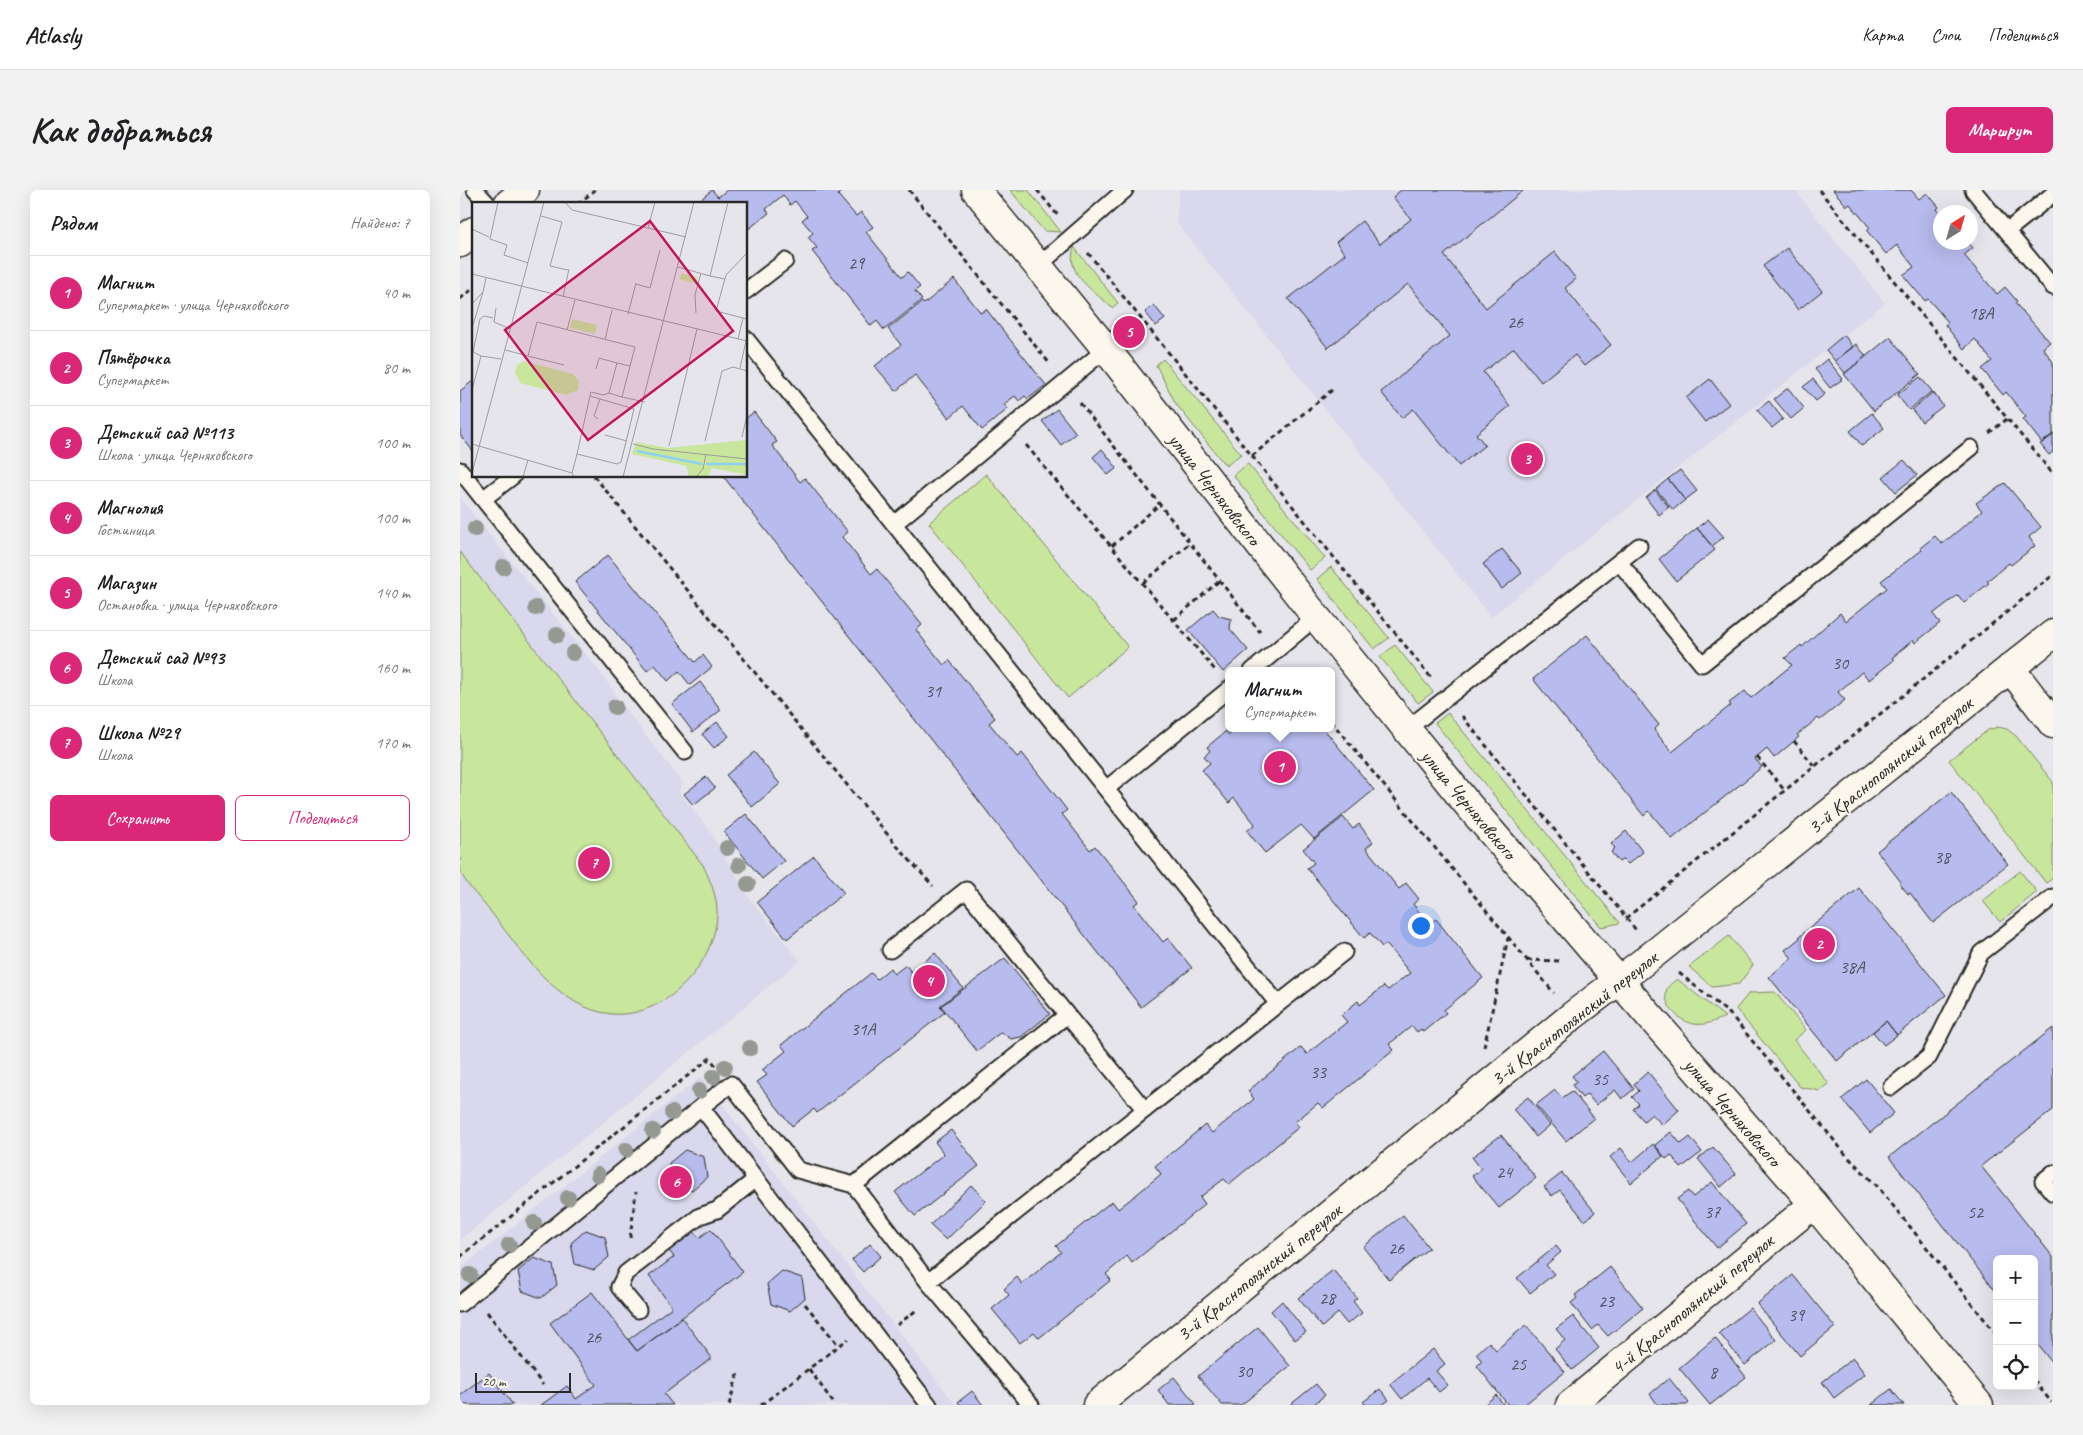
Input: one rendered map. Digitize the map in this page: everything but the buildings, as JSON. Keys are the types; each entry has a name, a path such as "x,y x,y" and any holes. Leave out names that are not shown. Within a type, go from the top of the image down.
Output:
{"street":[{"path":"510,202 525,190"},
{"name":"улица Черняховского","path":"976,190 1106,349 1316,617 1464,800 1814,1204 1979,1405"},
{"path":"460,243 472,233"},
{"name":"3-й Краснополянский переулок","path":"1097,1405 1572,1016 1655,953 2053,634"},
{"path":"2010,668 2053,724"},
{"name":"4-й Краснополянский переулок","path":"1570,1405 1814,1204"}],"lane":[{"path":"475,190 486,202"},
{"path":"1038,266 1125,190"},
{"path":"1973,190 2053,287"},
{"path":"2007,231 2053,194"},
{"path":"748,290 785,261"},
{"path":"748,342 1278,1004"},
{"path":"894,524 1106,349"},
{"path":"1619,562 1702,664 1970,448"},
{"path":"460,470 685,752"},
{"path":"483,499 510,478"},
{"path":"1407,729 1639,546"},
{"path":"1257,667 1316,617"},
{"path":"1106,789 1225,692"},
{"path":"890,950 966,890 1145,1110"},
{"path":"1892,1087 1929,1057 1981,953 2053,897"},
{"path":"928,1282 1344,952"},
{"path":"854,1184 1067,1015"},
{"path":"460,1304 731,1084 798,1170 854,1184 928,1282 1031,1405"},
{"path":"701,1107 930,1405"},
{"path":"2053,1173 2043,1181 2053,1193"},
{"path":"638,1310 619,1287 626,1273 700,1216 717,1210 756,1179"}],"path":[{"path":"580,202 595,190"},
{"path":"909,190 1065,383 1275,652"},
{"path":"1038,190 1655,953 1731,1015 1847,1156 1878,1187 1993,1330"},
{"path":"1819,190 2053,474"},
{"path":"460,299 472,290"},
{"path":"1252,456 1332,390"},
{"path":"1012,427 1217,671"},
{"path":"2049,470 2053,466"},
{"path":"596,478 897,846 948,904"},
{"path":"1112,546 1160,504"},
{"path":"1143,583 1190,543"},
{"path":"1626,918 2053,575"},
{"path":"1174,620 1220,581"},
{"path":"1335,726 1572,1016"},
{"path":"1794,741 1814,767"},
{"path":"1757,757 1785,791"},
{"path":"1482,1056 1508,938"},
{"path":"460,1257 710,1058 731,1084"},
{"path":"626,1273 640,1157"},
{"path":"473,1293 543,1385"},
{"path":"879,1339 938,1294"},
{"path":"805,1304 839,1346"},
{"path":"762,1405 867,1324"},
{"path":"809,1369 835,1405"},
{"path":"729,1405 738,1373"},
{"path":"2038,1386 2053,1404"}],"shaded area":[{"path":"1179,190 1795,190 1885,303 1491,617 1176,222"},
{"path":"460,498 600,672 624,707 683,783 679,792 708,828 749,898 800,961 460,1240"},
{"path":"701,1077 956,1405 460,1405 460,1269"}],"green space":[{"path":"1010,190 1028,190 1061,232 1044,231"},
{"path":"1074,247 1118,303 1112,308 1083,282 1077,274 1072,257"},
{"path":"1163,359 1241,454 1226,466 1176,404 1156,365"},
{"path":"1248,464 1325,558 1310,570 1233,475"},
{"path":"986,474 1128,647 1068,698 929,523"},
{"path":"460,552 703,865 715,896 717,909 714,934 707,953 683,985 668,998 650,1007 632,1013 612,1014 592,1010 557,990 528,960 461,873"},
{"path":"1331,567 1389,638 1374,649 1317,579"},
{"path":"1395,645 1433,692 1418,703 1380,657"},
{"path":"1448,713 1620,923 1601,927 1435,723"},
{"path":"1998,727 2007,729 2016,736 2053,782 2053,878 2046,883 1949,760 1988,730"},
{"path":"2020,871 2037,892 2000,922 1983,901"},
{"path":"1729,936 1753,965 1739,984 1712,987 1689,967"},
{"path":"1677,979 1725,1017 1710,1023 1698,1024 1688,1023 1677,1016 1666,999 1666,993 1668,987"},
{"path":"1775,992 1806,1030 1794,1040 1829,1084 1820,1091 1800,1087 1736,1009 1749,993"}],"place":[{"name":"Магазин","path":"1129,332"},
{"name":"Детский сад №113","path":"1527,459"},
{"name":"Магнит","path":"1280,767"},
{"name":"Школа №29","path":"594,863"},
{"name":"Пятёрочка","path":"1819,944"},
{"name":"Магнолия","path":"929,981"},
{"name":"Детский сад №93","path":"676,1182"}]}
